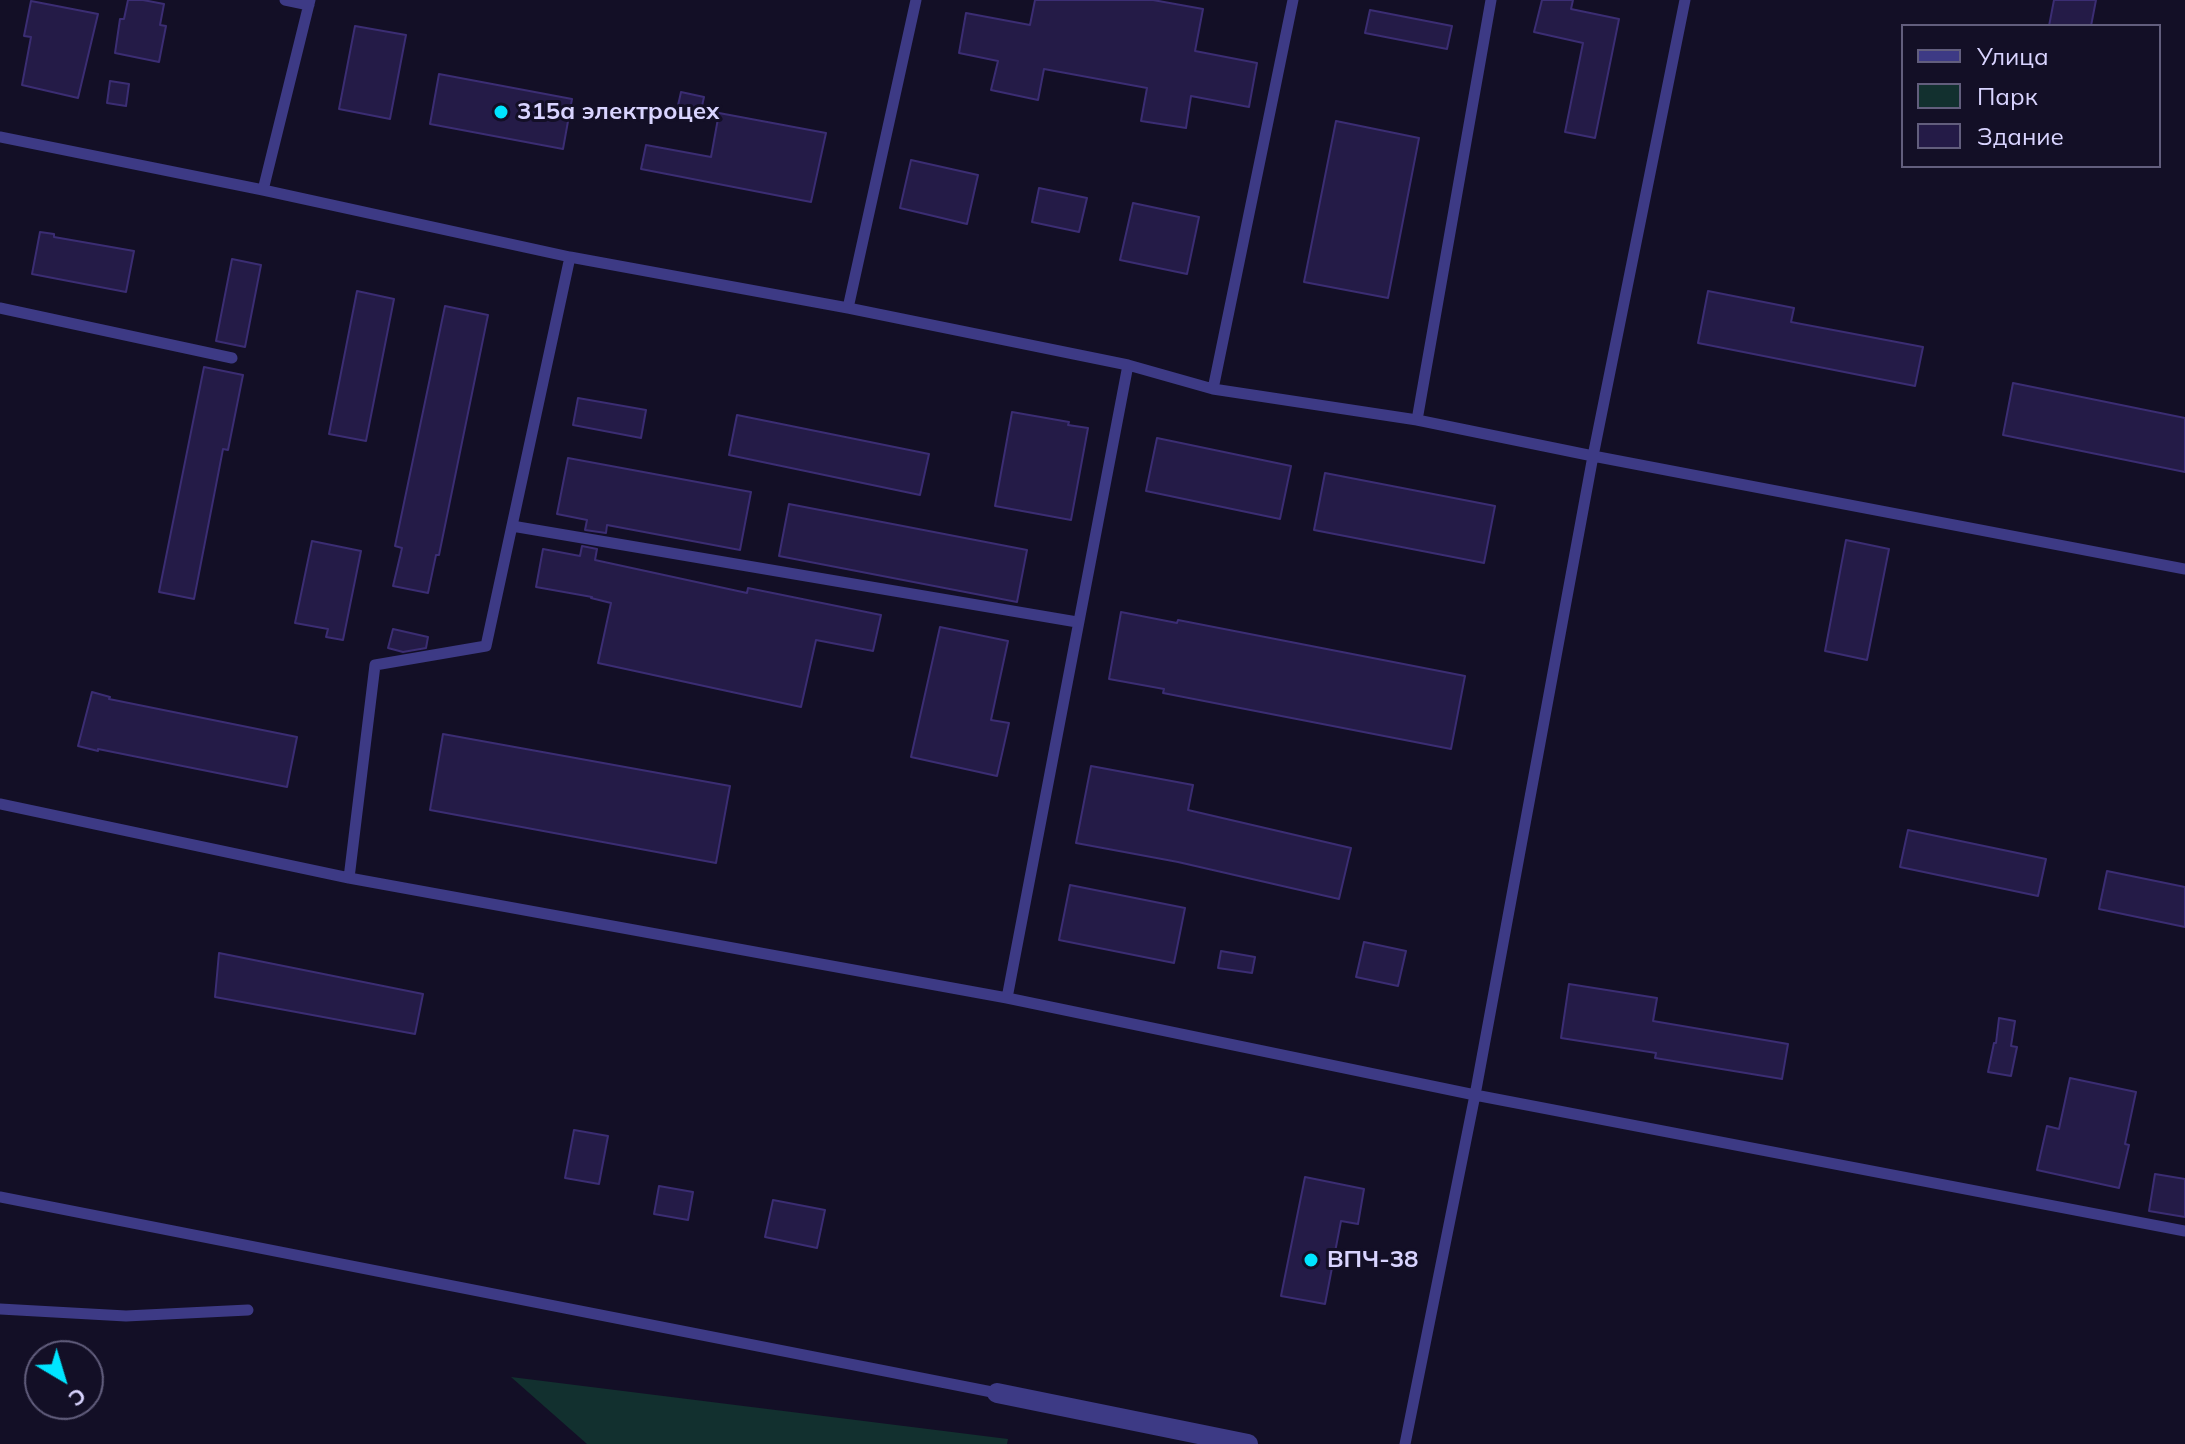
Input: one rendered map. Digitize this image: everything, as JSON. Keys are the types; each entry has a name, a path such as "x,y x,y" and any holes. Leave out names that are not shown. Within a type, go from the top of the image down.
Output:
{"street":[{"path":"997,1393 1248,1444"}],"lane":[{"path":"263,190 309,2 285,0"},
{"path":"848,308 916,0"},
{"path":"1213,389 1293,0"},
{"path":"1417,420 1491,0"},
{"path":"1405,1444 1475,1095 1593,456 1685,0"},
{"path":"0,137 570,257 848,308 1128,365 1213,389 1417,420 2185,569"},
{"path":"349,878 375,665 486,646 570,257"},
{"path":"0,308 232,358"},
{"path":"1007,998 1128,365"},
{"path":"512,526 1077,622"},
{"path":"0,804 349,878 1007,998 1475,1095 2185,1231"},
{"path":"0,1197 997,1393"},
{"path":"0,1309 126,1316 248,1310"}],"green space":[{"path":"511,1377 1008,1439 1007,1444 587,1444"}],"building":[{"path":"128,0 164,4 160,25 166,26 159,62 115,53 120,19 124,19"},
{"path":"1035,0 1153,0 1203,9 1195,51 1257,63 1249,107 1191,96 1186,128 1141,121 1147,88 1044,69 1038,100 991,90 998,61 959,53 966,13 1030,25"},
{"path":"1542,0 1573,0 1571,9 1619,19 1595,138 1565,132 1583,43 1534,32"},
{"path":"2054,0 2096,0 2091,24 2049,24"},
{"path":"31,1 98,14 78,98 22,85 31,37 24,36"},
{"path":"1370,10 1452,26 1447,49 1365,33"},
{"path":"355,26 406,35 390,119 339,109"},
{"name":"315a электроцех","path":"439,74 572,99 563,149 430,124"},
{"path":"110,81 129,84 126,106 107,103"},
{"path":"681,92 704,97 700,115 677,110"},
{"path":"719,113 826,133 811,202 641,169 646,145 711,157"},
{"path":"1336,121 1419,138 1388,298 1304,282"},
{"path":"911,160 978,175 967,224 900,208"},
{"path":"1039,188 1087,198 1079,232 1032,222"},
{"path":"1133,203 1199,217 1187,274 1120,260"},
{"path":"40,232 134,251 126,292 32,274"},
{"path":"232,259 261,265 245,347 216,341"},
{"path":"357,291 394,299 366,441 329,434"},
{"path":"1708,291 1794,308 1791,322 1923,347 1915,386 1698,343"},
{"path":"445,306 488,315 439,555 436,555 428,593 393,586 402,548 395,546"},
{"path":"204,367 243,375 228,450 223,449 194,599 159,592"},
{"path":"2013,383 2185,418 2185,472 2003,435"},
{"path":"578,398 646,410 641,438 573,425"},
{"path":"1012,412 1088,428 1071,520 995,506"},
{"path":"737,415 929,454 920,495 729,455"},
{"path":"1157,438 1291,466 1280,519 1146,491"},
{"path":"568,458 751,492 740,550 607,525 606,533 585,530 587,520 557,514"},
{"path":"1325,473 1495,506 1484,563 1314,530"},
{"path":"789,504 1027,550 1017,602 779,556"},
{"path":"1846,540 1889,549 1867,660 1825,651"},
{"path":"312,541 361,551 343,640 326,637 328,629 295,623"},
{"path":"582,546 597,549 595,560 747,593 748,588 881,615 873,651 816,640 801,707 598,663 611,603 536,587 543,549 580,556"},
{"path":"1121,612 1177,623 1178,620 1465,676 1451,749 1163,693 1164,689 1109,679"},
{"path":"940,627 1008,641 991,720 1009,723 997,776 911,757"},
{"path":"393,629 428,637 426,648 403,652 388,648"},
{"path":"92,692 109,699 297,737 287,787 78,746"},
{"path":"443,734 730,786 716,863 430,810"},
{"path":"1091,766 1193,785 1188,810 1351,848 1339,899 1178,862 1076,843"},
{"path":"1908,830 2046,859 2038,896 1900,867"},
{"path":"2107,871 2185,887 2185,927 2099,909"},
{"path":"1070,885 1185,908 1174,963 1059,940"},
{"path":"1364,942 1406,951 1398,986 1356,977"},
{"path":"1221,951 1255,957 1252,973 1218,968"},
{"path":"219,953 423,994 415,1034 215,997"},
{"path":"1569,984 1657,998 1653,1021 1788,1044 1782,1079 1655,1058 1656,1053 1561,1038"},
{"path":"1999,1018 2015,1021 2011,1046 2017,1047 2011,1076 1988,1072"},
{"path":"2070,1078 2136,1092 2119,1188 2037,1170 2047,1126 2059,1129"},
{"path":"574,1130 608,1136 599,1184 565,1178"},
{"path":"2155,1174 2185,1179 2185,1217 2149,1211"},
{"name":"ВПЧ-38","path":"1305,1177 1364,1189 1358,1224 1341,1221 1325,1304 1281,1296"},
{"path":"659,1186 693,1192 688,1220 654,1214"},
{"path":"773,1200 825,1210 817,1248 765,1237"}],"place":[{"name":"315a электроцех","path":"501,112"},
{"name":"ВПЧ-38","path":"1311,1260"}]}
